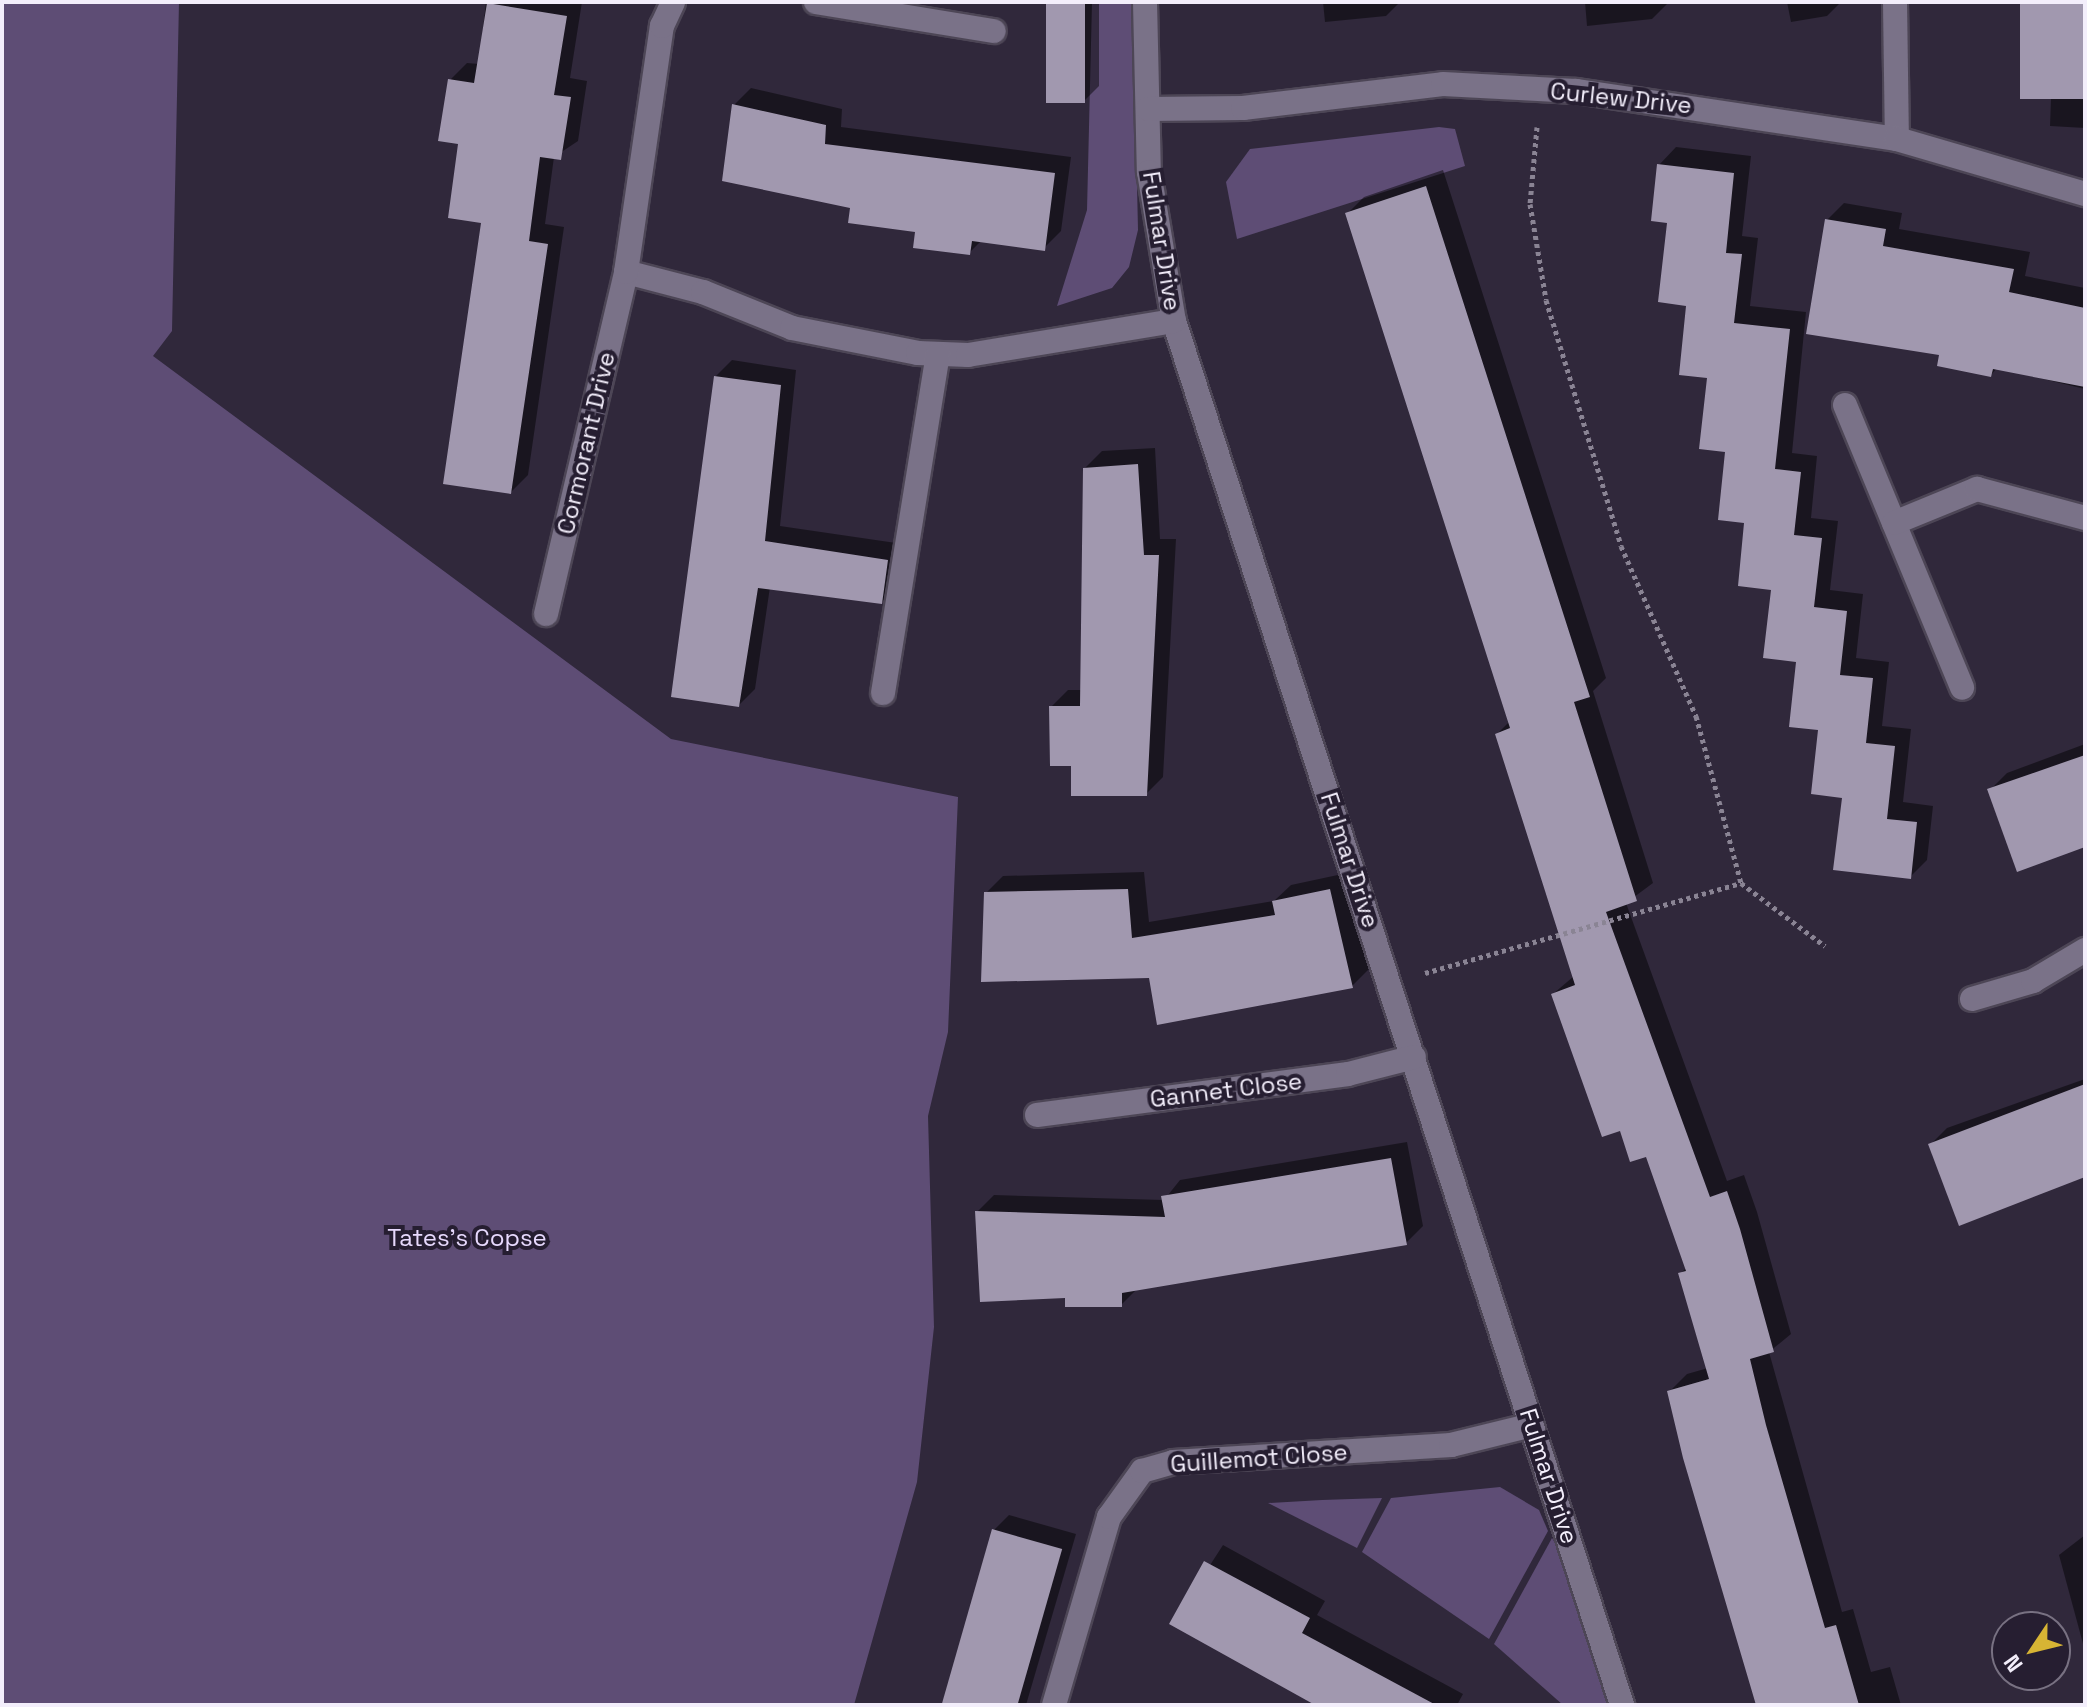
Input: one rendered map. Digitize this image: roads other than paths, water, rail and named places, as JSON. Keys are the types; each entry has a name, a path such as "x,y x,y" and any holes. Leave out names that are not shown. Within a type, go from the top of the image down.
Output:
{"street":[{"name":"Cormorant Drive","path":"546,614 626,272 662,26 673,2"},
{"path":"816,2 994,31"},
{"name":"Fulmar Drive","path":"1145,2 1155,224 1174,321 1622,1705"},
{"path":"1895,2 1897,139"},
{"name":"Curlew Drive","path":"1148,109 1243,108 1443,84 1545,89 1897,139 2085,194"},
{"path":"626,272 703,292 792,328 938,354 1174,321"},
{"path":"883,693 938,354"},
{"path":"1845,405 1962,688"},
{"path":"1894,523 1977,489 2085,518"},
{"path":"1972,999 2033,981 2085,950"},
{"name":"Gannet Close","path":"1037,1115 1348,1074 1414,1057"},
{"name":"Guillemot Close","path":"1054,1705 1109,1517 1142,1471 1173,1462 1451,1445 1532,1425"}],"park label":[{"name":"Tates's Copse","path":"467,1238"}]}
